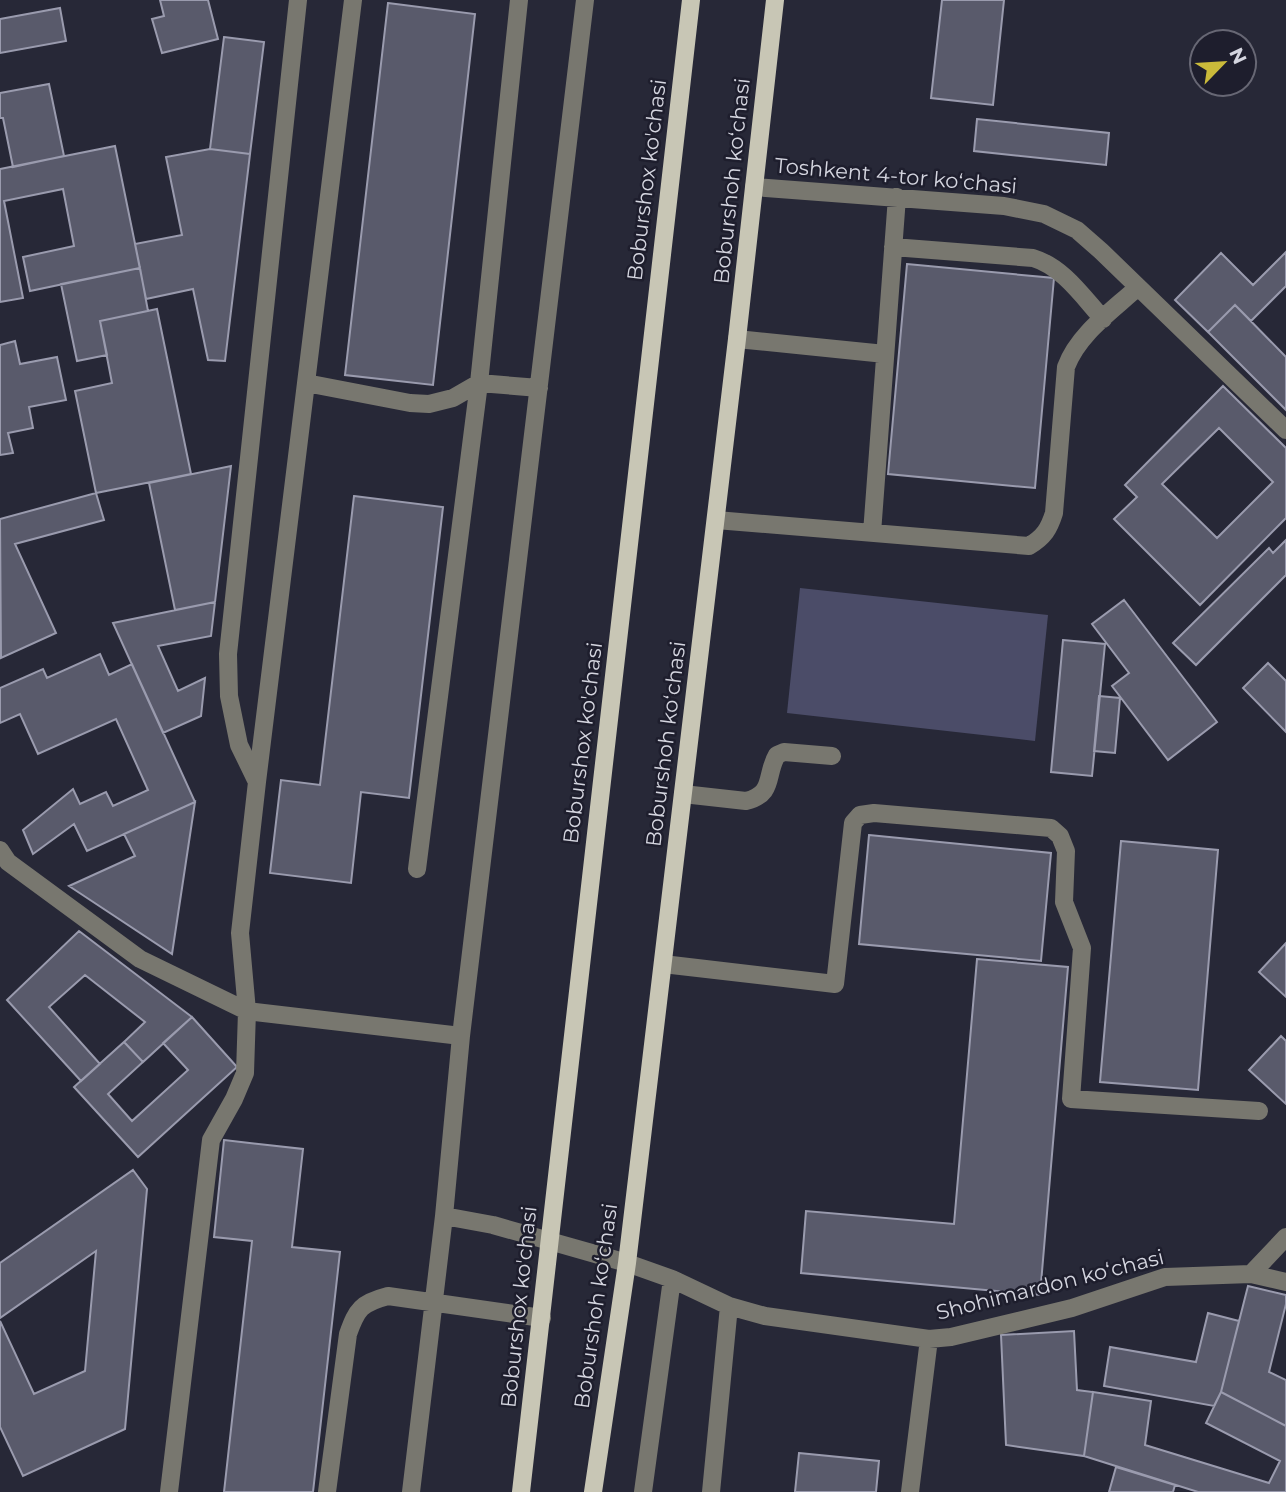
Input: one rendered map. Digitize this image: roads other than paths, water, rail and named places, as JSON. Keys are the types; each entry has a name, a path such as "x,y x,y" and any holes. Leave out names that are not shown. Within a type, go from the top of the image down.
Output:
{"main road":[{"name":"Boburshox ko'chasi","path":"521,1492 691,0"},
{"name":"Boburshoh koʻchasi","path":"593,1492 627,1263 775,0"}],"street":[{"path":"257,782 239,745 229,696 228,654 298,0"},
{"path":"169,1492 211,1140 245,1073 247,1012 240,933 353,0"},
{"path":"417,869 479,383 519,0"},
{"path":"411,1492 444,1216 461,1036 585,0"},
{"name":"Toshkent 4-tor koʻchasi","path":"754,187 1004,206 1044,214 1077,230 1286,430"},
{"path":"872,533 897,197"},
{"path":"893,247 1033,258 1045,262 1058,270 1103,319"},
{"path":"716,520 1029,546 1041,539 1050,528 1054,513 1066,368 1072,352 1138,287"},
{"path":"737,339 885,354"},
{"path":"306,383 410,403 429,404 453,398 479,383 539,388"},
{"path":"683,793 746,801 755,799 767,787 777,755 784,752 832,756"},
{"path":"663,964 835,984 853,823 860,815 874,813 1051,828 1060,836 1066,851 1064,902 1082,948 1071,1099 1259,1111"},
{"path":"0,850 8,862 140,959 247,1012 461,1036"},
{"path":"444,1216 551,1242"},
{"path":"1251,1274 1286,1237"},
{"name":"Shohimardon koʻchasi","path":"551,1242 627,1263 672,1279 729,1306 765,1316 929,1339 951,1337 1072,1308 1165,1277 1251,1274 1286,1282"},
{"path":"643,1492 672,1279"},
{"path":"327,1492 348,1334 356,1313 369,1301 388,1296 542,1318"},
{"path":"711,1492 729,1306"},
{"path":"910,1492 929,1339"}]}
